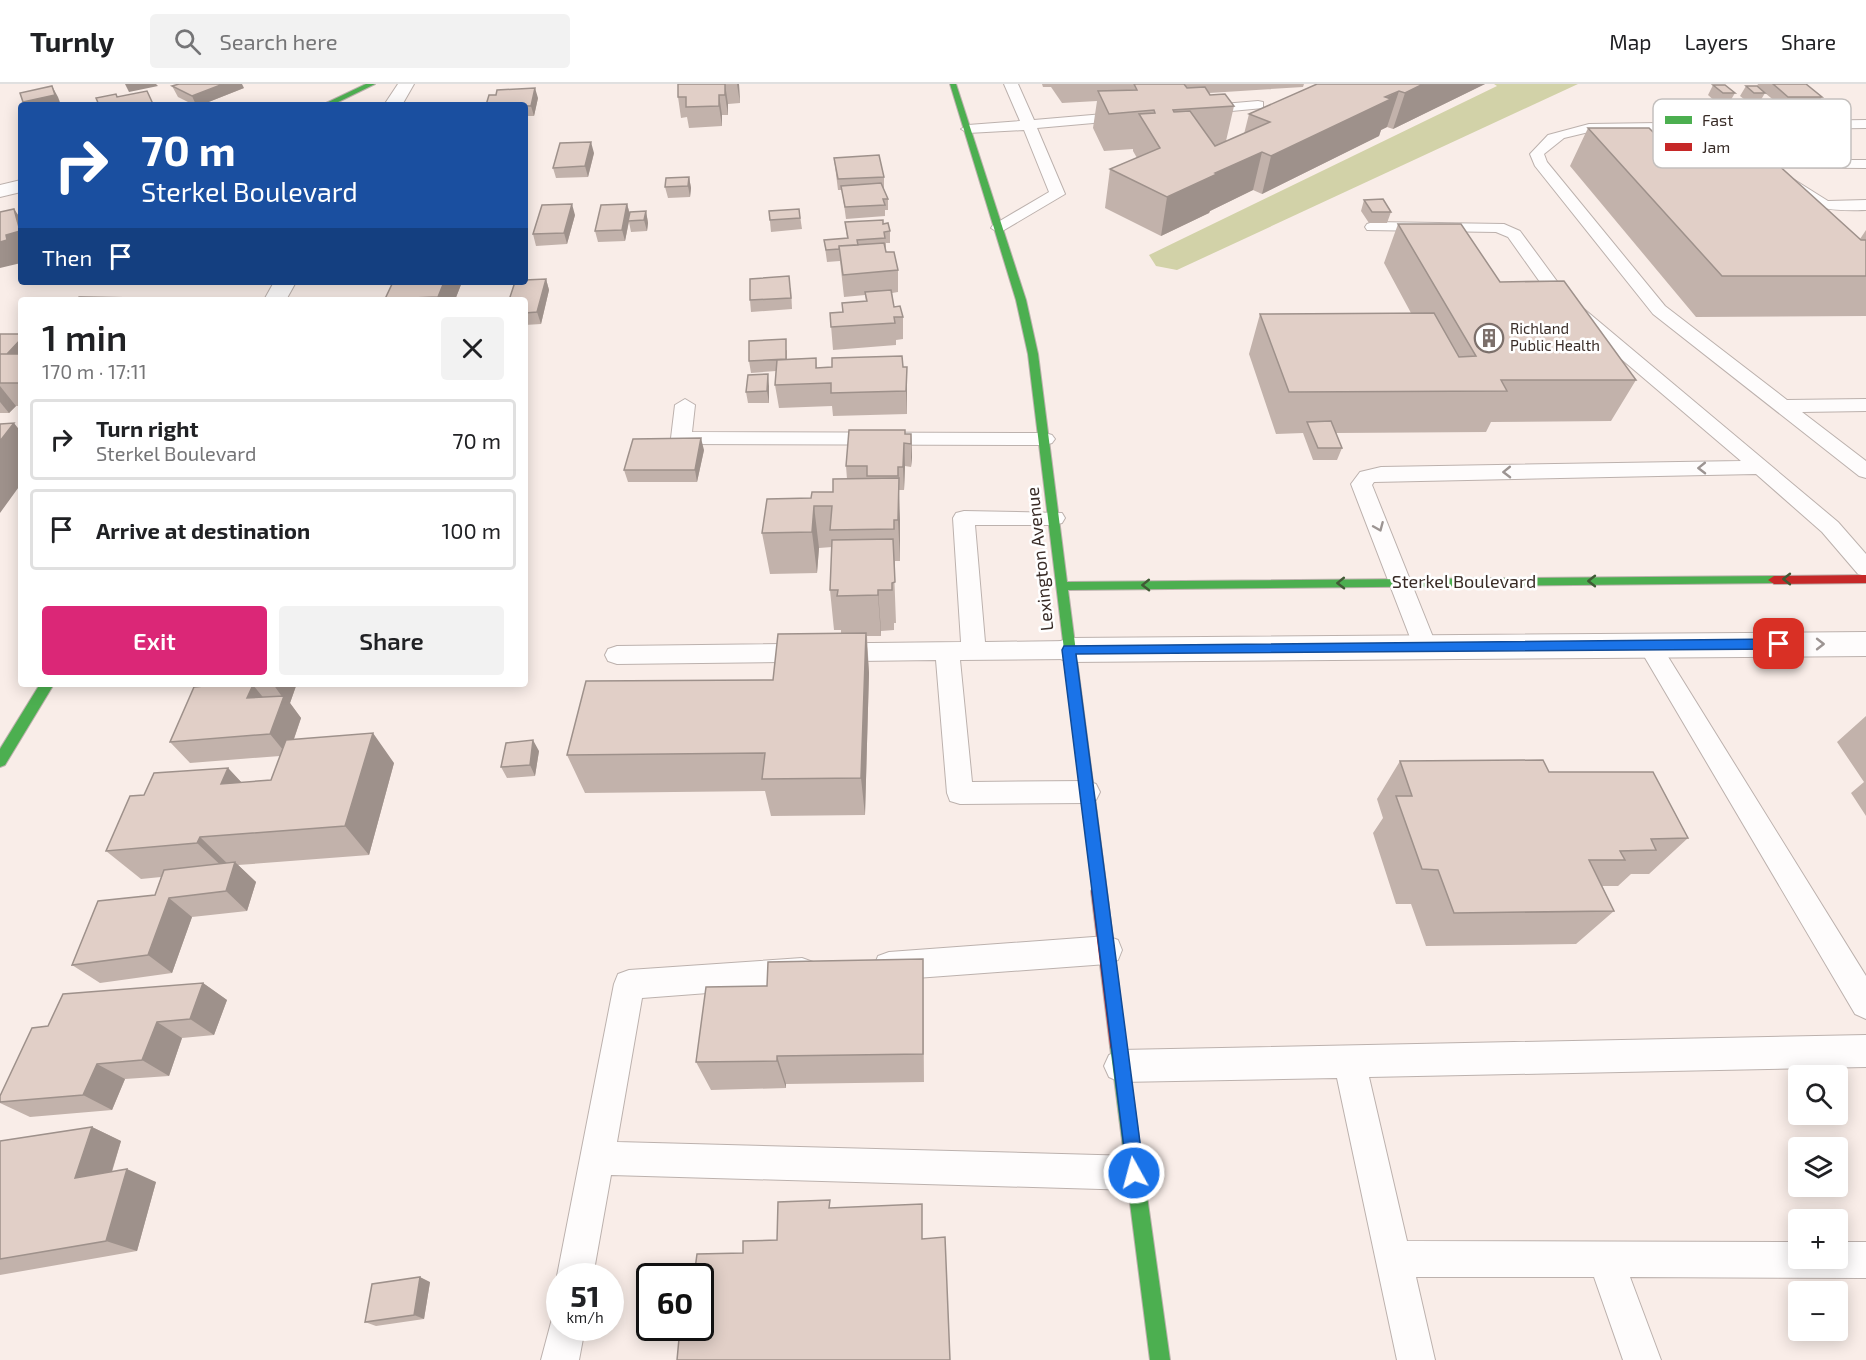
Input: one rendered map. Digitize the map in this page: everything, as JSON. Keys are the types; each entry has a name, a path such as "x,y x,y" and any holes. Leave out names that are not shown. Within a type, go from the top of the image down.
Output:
{"main road":[{"path":"333,102 372,84"},
{"name":"Lexington Avenue","path":"953,84 1027,324 1045,439 1120,1066 1160,1360"},
{"name":"Sterkel Boulevard","path":"1062,586 1866,579"},
{"path":"0,761 45,687"}],"street":[{"path":"395,102 406,84"},
{"path":"0,191 18,187"},
{"path":"1069,650 1866,644"}],"lane":[{"path":"999,228 1057,194 1011,84"},
{"path":"1190,111 1258,105"},
{"path":"968,129 1144,115"},
{"path":"1851,124 1866,124"},
{"path":"1638,127 1652,142"},
{"path":"1653,127 1566,132 1550,140 1537,154 1540,163 1659,310 1779,406 1866,471"},
{"path":"1774,168 1811,201 1827,206 1866,205"},
{"path":"1373,227 1498,227 1514,234 1553,288 1578,313 1830,527 1866,568"},
{"path":"685,405 681,438 1045,439"},
{"path":"1779,406 1866,405"},
{"path":"1425,647 1361,484 1368,477 1381,474 1760,467"},
{"path":"974,650 964,518 1054,518"},
{"path":"1648,645 1866,1004"},
{"path":"617,655 1069,650"},
{"path":"947,651 960,793 1087,792"},
{"path":"866,968 1107,950"},
{"path":"577,1263 629,984 830,970"},
{"path":"1120,1066 1866,1052"},
{"path":"1349,1060 1416,1360"},
{"path":"597,1158 1134,1173"},
{"path":"1393,1259 1866,1260"},
{"path":"1606,1260 1642,1360"},
{"path":"560,1360 564,1341"}],"green space":[{"path":"1494,84 1578,84 1177,270 1156,266 1149,255 1497,86"}],"building":[{"path":"223,84 192,96 172,86"},
{"path":"678,84 725,84 725,95 719,95 719,106 686,107 686,97 678,97"},
{"path":"1134,84 1184,84 1187,88 1205,87 1210,95 1225,94 1234,106 1173,110 1174,112 1190,111 1215,146 1270,122 1249,114 1317,84 1423,84 1405,93 1399,91 1385,97 1391,99 1271,156 1262,152 1167,197 1110,169 1160,148 1139,114 1155,113 1154,110 1109,114 1098,91 1137,90"},
{"path":"1773,84 1806,84 1822,97 1788,97"},
{"path":"1713,85 1725,85 1735,93 1723,93"},
{"path":"52,86 55,95 23,102 20,93"},
{"path":"1746,86 1757,86 1765,93 1754,93"},
{"path":"535,88 531,106 528,106 528,102 487,102 489,95 496,95 497,90"},
{"path":"147,91 152,102 98,102 96,98 116,94 117,97"},
{"path":"1588,128 1649,128 1653,132 1653,168 1782,168 1861,240 1866,240 1866,276 1722,276"},
{"path":"591,142 585,166 553,168 560,143"},
{"path":"879,155 884,177 838,179 834,158"},
{"path":"689,177 688,186 665,187 666,178"},
{"path":"881,183 888,199 883,199 885,205 845,207 841,186"},
{"path":"1383,199 1391,212 1372,212 1364,200"},
{"path":"572,204 564,233 533,234 542,205"},
{"path":"627,204 622,230 595,231 601,205"},
{"path":"14,209 18,232 6,235 7,240 0,242 0,212"},
{"path":"799,209 800,218 770,220 769,211"},
{"path":"646,211 644,220 628,221 630,212"},
{"path":"883,220 883,224 888,223 890,231 884,232 885,238 857,240 858,245 839,246 839,249 826,250 824,240 848,238 845,222"},
{"path":"1398,224 1461,224 1500,282 1564,281 1636,380 1501,380 1507,391 1289,392 1260,314 1434,313 1459,357 1476,356"},
{"path":"884,243 886,252 894,252 898,270 843,275 839,246"},
{"path":"789,276 791,298 750,300 750,279"},
{"path":"546,279 537,312 528,313 528,297 510,297 514,285 528,285 528,280"},
{"path":"392,285 443,285 438,297 386,297"},
{"path":"891,290 894,307 900,306 903,317 894,317 895,323 831,327 830,313 843,312 842,303 867,301 865,292"},
{"path":"0,334 18,334 18,342 7,354 0,354"},
{"path":"786,339 786,359 749,361 749,341"},
{"path":"0,354 18,354 18,383 0,383"},
{"path":"902,356 903,367 907,367 906,391 831,393 831,383 775,385 777,360 816,358 816,368 832,367 832,358"},
{"path":"768,374 767,391 746,392 748,375"},
{"path":"1331,421 1342,448 1318,448 1307,422"},
{"path":"14,423 0,441 0,424"},
{"path":"849,430 905,430 905,434 911,434 911,444 904,443 903,467 898,467 898,476 867,476 867,466 846,466"},
{"path":"701,438 695,470 624,470 633,439"},
{"path":"899,478 898,520 894,520 894,529 830,530 832,506 814,506 812,532 762,533 767,499 811,498 812,492 833,492 833,479"},
{"path":"893,539 895,582 892,583 892,590 878,590 878,595 837,596 838,590 830,590 832,540"},
{"path":"866,633 861,778 762,779 765,753 567,755 586,681 773,680 778,634"},
{"path":"194,687 252,687 247,698 284,696 270,734 170,742"},
{"path":"373,733 345,826 200,837 197,843 106,851 130,796 144,795 154,773 228,768 221,784 271,780 286,740"},
{"path":"533,740 530,765 501,767 506,743"},
{"path":"1543,760 1549,772 1653,772 1688,838 1651,839 1656,850 1620,851 1625,860 1589,860 1614,911 1454,913 1438,870 1422,869 1396,796 1412,796 1400,761"},
{"path":"235,862 226,891 169,898 148,955 72,965 98,901 155,895 164,870"},
{"path":"923,959 923,1054 777,1056 777,1061 696,1062 706,987 767,986 768,962"},
{"path":"203,983 190,1019 157,1022 142,1060 97,1064 83,1095 0,1102 0,1096 32,1028 48,1026 63,994"},
{"path":"92,1127 75,1178 127,1169 106,1241 0,1259 0,1141"},
{"path":"830,1200 829,1208 922,1204 922,1239 945,1237 950,1360 677,1360 679,1341 714,1341 714,1263 696,1263 697,1254 743,1253 743,1241 777,1240 778,1202"},
{"path":"420,1277 414,1315 365,1322 372,1284"}],"traffic: fast":[{"path":"333,102 372,84"},
{"path":"953,84 1021,300 1033,354 1099,891"},
{"path":"1062,586 1774,580"},
{"path":"0,761 45,687"},
{"path":"1118,1046 1160,1360"}],"traffic: jam":[{"path":"1774,580 1866,579"},
{"path":"1099,891 1118,1046"}],"place":[{"name":"Richland Public Health","path":"1489,338"}],"route":[{"path":"1134,1173 1069,650 1779,644"}]}
